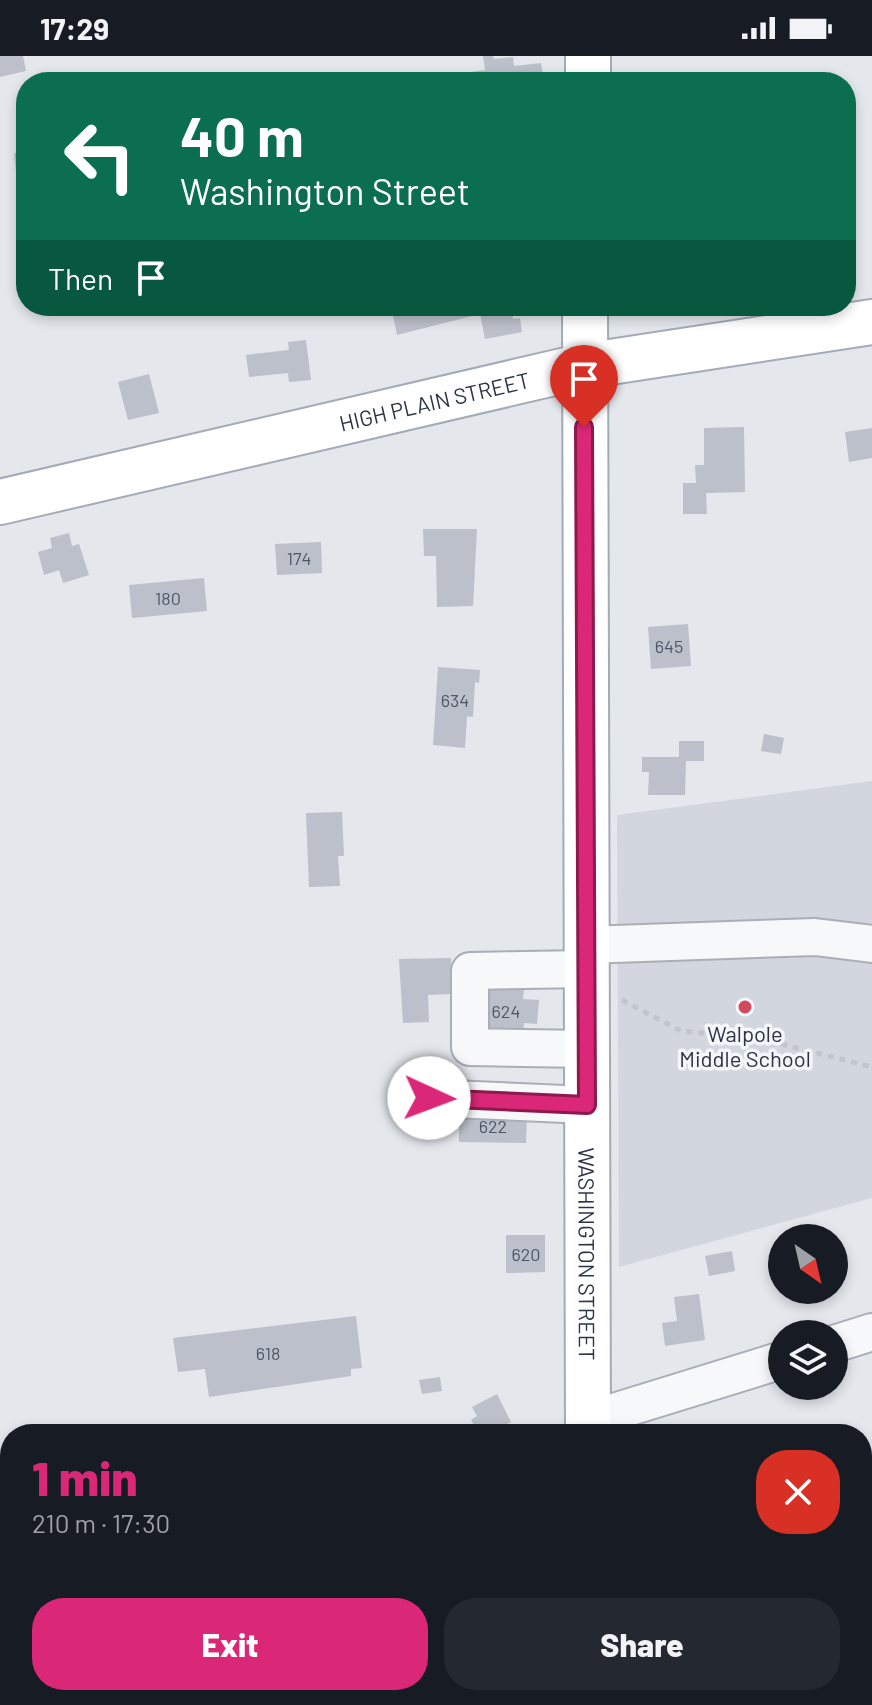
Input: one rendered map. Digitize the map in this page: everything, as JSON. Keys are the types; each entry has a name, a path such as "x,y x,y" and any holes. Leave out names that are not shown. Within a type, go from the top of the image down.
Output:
{"main road":[{"name":"WASHINGTON STREET","path":"585,316 595,969 587,1049 588,1424"},
{"name":"HIGH PLAIN STREET","path":"0,502 584,366 872,322"}],"lane":[{"path":"587,1049 470,1047 470,971 595,969 815,937 872,944"},
{"path":"429,1098 587,1105"},
{"path":"848,1340 872,1332"},
{"path":"597,1424 768,1365"}],"path":[{"path":"595,969 631,1008 681,1031 757,1038 872,1067"}],"shaded area":[{"name":"Walpole Middle School","path":"872,781 872,1198 619,1267 617,815"}],"building":[{"path":"0,56 23,56 26,71 0,77"},
{"path":"483,56 493,56 494,59 513,57 514,66 541,63 542,72 471,72 485,70"},
{"path":"393,316 472,316 397,335"},
{"path":"480,316 520,318 522,332 485,339"},
{"path":"306,340 311,380 289,382 288,373 249,377 246,355 289,350 288,342"},
{"path":"149,374 159,413 128,420 118,382"},
{"path":"744,427 745,492 706,493 707,514 683,514 683,483 696,483 695,465 704,465 704,428"},
{"path":"872,428 872,458 849,462 845,432"},
{"path":"423,529 477,529 473,606 437,607 436,556 424,556"},
{"path":"69,533 72,546 79,544 89,575 63,583 59,570 44,575 38,552 52,548 50,538"},
{"path":"321,542 322,573 277,575 275,544"},
{"path":"204,578 207,611 132,618 129,585"},
{"path":"688,624 691,666 651,669 648,627"},
{"path":"438,667 480,670 479,683 475,682 473,717 467,716 465,748 433,745"},
{"path":"764,734 784,738 781,754 761,751"},
{"path":"679,741 704,741 704,761 686,761 685,795 648,795 649,772 642,772 642,757 679,757"},
{"path":"342,812 344,856 338,856 340,886 309,887 306,813"},
{"path":"451,958 452,994 428,995 429,1022 403,1023 399,959"},
{"path":"486,984 524,987 523,999 539,1000 537,1024 524,1023 523,1037 484,1034"},
{"path":"459,1110 527,1111 526,1143 459,1142"},
{"path":"506,1235 545,1235 545,1272 506,1273"},
{"path":"732,1251 735,1271 709,1276 705,1256"},
{"path":"699,1294 705,1340 665,1346 662,1323 677,1321 674,1297"},
{"path":"356,1316 362,1368 351,1369 351,1376 209,1397 205,1369 178,1372 173,1338"},
{"path":"440,1377 442,1391 422,1394 419,1380"},
{"path":"497,1394 511,1422 473,1424 471,1420 477,1416 472,1407"}],"place":[{"name":"Walpole Middle School","path":"745,1007"}],"route":[{"path":"429,1098 587,1105 584,427"}]}
